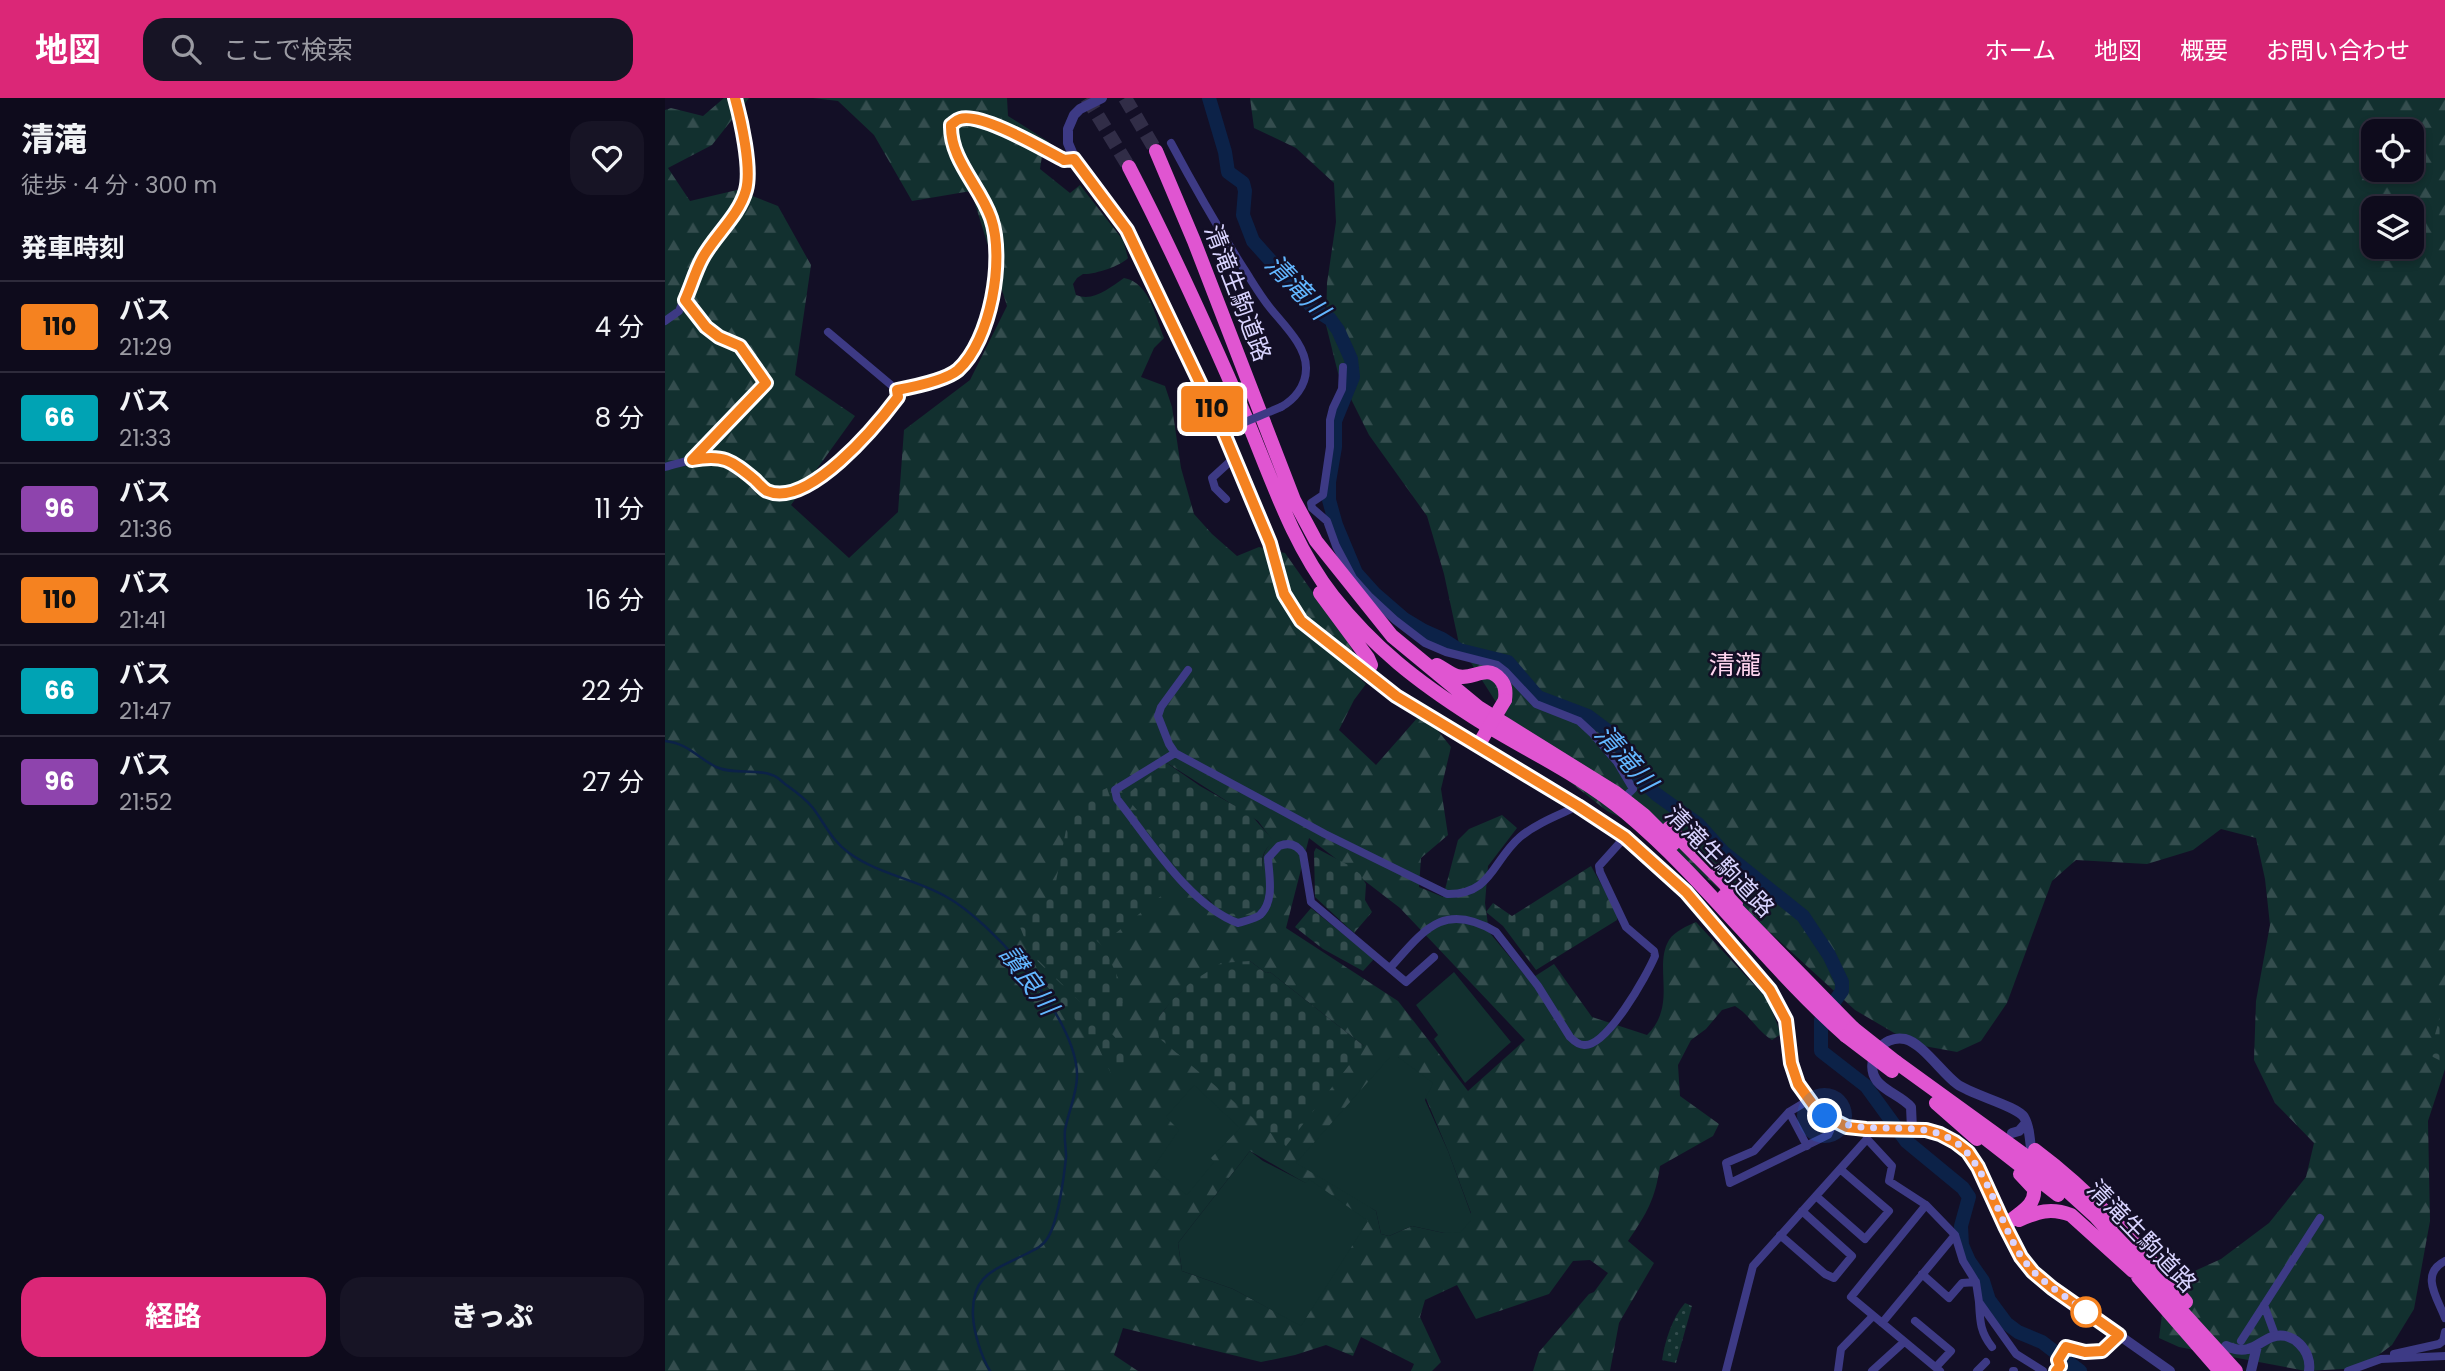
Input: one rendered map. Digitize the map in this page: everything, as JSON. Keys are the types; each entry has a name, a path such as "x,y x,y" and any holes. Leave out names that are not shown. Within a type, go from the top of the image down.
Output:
{"highway":[{"name":"清滝生駒道路","path":"1156,151 1195,241 1294,500 1316,541 1369,609 1392,636 1478,707 1583,771 1644,815 1748,921 1849,1032"},
{"name":"清滝生駒道路","path":"1129,167 1203,320 1305,556 1334,597 1378,648 1473,718 1547,760 1624,811 1702,886 1809,1003 2051,1189 2086,1220 2220,1371"},
{"path":"1286,512 1298,560 1328,606 1368,658 1371,665 1367,672"},
{"path":"1369,609 1475,694 1610,778 1629,793 1717,876 1748,921"},
{"path":"1433,663 1455,676 1472,676 1487,671 1498,676 1505,687 1505,700 1478,746"},
{"path":"1472,676 1470,686 1475,694"},
{"name":"清滝生駒道路","path":"1894,1067 1912,1075 2041,1167 2123,1246 2236,1371"},
{"path":"1912,1075 1959,1098 2012,1133 2069,1176 2233,1344 2250,1371"},
{"path":"1936,1103 2029,1181 2035,1189 2032,1204 2016,1214 2005,1226"},
{"path":"2005,1226 2044,1210 2058,1210 2070,1215 2133,1271"}],"street":[{"path":"665,321 679,311 701,260 738,206 746,189 746,156 735,98"},
{"path":"1102,98 1080,108 1070,120 1067,143 1074,159 1127,230 1227,429 1290,605 1311,630 1396,696 1625,837 1686,892 1770,990 1786,1020 1791,1063 1798,1084 1816,1109 1834,1122 1870,1133 1909,1129 1940,1134 1968,1152 1978,1167 2021,1257 2033,1272 2170,1371"},
{"path":"897,390 956,372 972,355 986,322 993,289 996,257 992,221 985,201 954,147 951,125 962,118 976,120 1007,130 1064,160 1074,159"},
{"path":"1171,143 1224,239 1261,297 1288,330 1303,354 1306,369 1302,385 1293,401 1227,429"},
{"path":"685,300 706,327 719,337 740,346 766,383 692,460"},
{"path":"665,467 711,457 725,458 768,491 782,492 798,490 847,457 891,407 898,397 897,390 828,332"},
{"path":"1343,367 1342,388 1330,419 1330,447 1323,495 1311,503 1312,508 1327,522 1353,578 1395,620 1425,643 1446,652 1497,665 1536,704 1579,721 1617,762 1633,789 1629,793"},
{"path":"1226,499 1215,488 1212,478 1235,457"},
{"path":"1188,670 1161,707 1158,716 1175,753 1325,834 1447,894 1459,894 1481,885 1520,838 1578,806"},
{"path":"1175,753 1115,790 1117,799 1195,896 1213,911 1238,923 1260,915 1268,901 1271,888 1268,858 1279,846 1292,844 1303,854 1311,902 1406,982 1434,957"},
{"path":"1390,968 1423,930 1446,919 1455,918 1487,927 1496,932 1538,986 1570,1037 1585,1046 1593,1044 1633,998 1655,956 1654,951 1626,927 1600,872 1599,866 1625,837"},
{"path":"1909,1129 1911,1107 1883,1086 1872,1070 1871,1062 1875,1053 1886,1042 1895,1039 1911,1041 1958,1085 1983,1098 2015,1109 2024,1116 2031,1131 2031,1147"},
{"path":"1809,1100 1789,1112 1754,1151 1726,1164 1730,1183 1828,1135 1834,1122"},
{"path":"1789,1112 1807,1146"},
{"path":"2012,1133 2019,1131 2026,1123"},
{"path":"1726,1371 1753,1266 1870,1133"},
{"path":"1870,1133 1892,1166 1889,1181 1926,1205 1955,1235 1963,1261 1976,1282 1982,1334 1992,1347"},
{"path":"1816,1196 1865,1239 1889,1211 1840,1169"},
{"path":"1915,1321 1951,1351 1938,1369 1851,1297 1926,1205"},
{"path":"1780,1235 1833,1278 1852,1256 1802,1211"},
{"path":"2312,1370 2308,1356 2295,1340 2275,1335 2257,1346 2238,1350 2233,1344 2264,1305 2320,1218"},
{"path":"1882,1323 1955,1235"},
{"path":"2445,1261 2435,1269 2431,1278 2434,1295 2445,1318"},
{"path":"1922,1274 1949,1298 1962,1283 1976,1282"},
{"path":"1979,1302 2016,1354 2043,1371"},
{"path":"2264,1305 2275,1335"},
{"path":"1837,1371 1841,1349 1873,1316"},
{"path":"2348,1371 2398,1352 2439,1344 2443,1341 2445,1332"},
{"path":"2056,1371 2066,1347 2085,1352 2102,1351 2119,1335"},
{"path":"1873,1371 1904,1342"},
{"path":"2250,1371 2257,1346"},
{"path":"2381,1359 2445,1356"},
{"path":"1977,1371 1986,1362"}],"green space":[{"path":"724,98 749,98 712,145 668,168 690,201 737,190 778,206 811,265 795,375 855,416 791,505 849,558 898,512 904,430 970,380 1007,306 971,191 912,201 874,135 838,101 813,98 1007,98 1008,116 1049,142 1042,156 1040,169 1070,193 1080,185 1123,240 1128,258 1107,269 1083,274 1073,284 1076,295 1089,297 1101,293 1124,278 1133,281 1146,293 1164,338 1154,348 1141,377 1165,386 1172,407 1181,468 1194,514 1237,556 1259,547 1285,553 1352,648 1352,671 1366,684 1354,700 1339,730 1376,765 1419,716 1435,727 1451,747 1441,789 1448,835 1421,858 1419,887 1443,897 1458,840 1469,829 1502,815 1517,828 1488,866 1485,903 1489,932 1529,980 1554,964 1592,1017 1647,1035 1661,1011 1663,962 1669,940 1678,931 1696,922 1768,1000 1781,1034 1772,1040 1735,1006 1722,1010 1706,1029 1691,1040 1678,1065 1680,1096 1719,1124 1713,1136 1660,1166 1649,1206 1628,1241 1654,1263 1619,1323 1610,1371 1533,1371 1539,1352 1608,1273 1590,1260 1573,1261 1549,1294 1476,1319 1457,1285 1425,1300 1420,1317 1441,1362 1432,1371 1411,1371 1414,1364 1361,1337 1353,1356 1326,1345 1261,1362 1123,1328 1114,1355 1138,1371 665,1371 665,110 671,108 703,116","holes":["1164,761 1258,821 1273,841 1263,859 1262,872 1267,893 1211,903 1204,894 1201,897 1134,814 1155,772 1153,769","1309,838 1400,908 1525,1040 1468,1091 1398,1001 1286,928","1250,961 1266,973 1270,972 1364,1046 1159,1017 1189,985","1398,1057 1425,1096 1471,1213 1444,1233 1412,1226 1389,1236 1381,1234 1376,1211 1370,1207","1250,1151 1307,1184 1309,1179 1301,1325 1233,1289 1182,1271 1178,1243"]},
{"path":"1250,98 2445,98 2445,1069 2428,1121 2430,1221 2414,1309 2392,1345 2361,1368 2306,1371 2179,1347 2159,1338 2166,1284 2221,1259 2269,1223 2306,1177 2314,1143 2275,1103 2254,1060 2256,1001 2270,925 2265,879 2256,838 2221,829 2193,850 2147,864 2076,860 2052,881 2007,1003 1981,1041 1957,1052 1913,1044 1855,1010 1753,917 1652,833 1607,811 1533,753 1494,699 1459,644 1444,574 1427,516 1369,435 1338,373 1326,325 1327,283 1336,222 1334,183 1296,148 1254,128"},
{"path":"1164,761 1200,786 1251,815 1274,841 1266,849 1262,863 1267,884 1266,898 1255,910 1233,916 1221,911 1204,894 1200,897 1133,814 1137,810 1125,796 1155,772 1152,769"},
{"path":"1107,788 1178,882 1105,942 1054,892 1071,804"},
{"path":"1316,848 1350,866 1360,874 1366,884 1365,900 1372,912 1354,933 1315,897"},
{"path":"1591,866 1618,914 1617,920 1536,970 1503,926 1486,912 1493,903 1512,916"},
{"path":"1050,894 1105,949 1123,989 1122,1020 1110,1032 1125,1054 1127,1081 1113,1078 1098,1046 1045,984 1029,953 1080,1002 1030,952 1018,922 1019,919 1027,919"},
{"path":"1311,908 1374,959 1363,971 1323,949 1295,927"},
{"path":"1250,961 1266,973 1270,972 1364,1046 1286,1146 1159,1038 1159,1017 1190,983 1221,963"},
{"path":"1454,972 1511,1042 1465,1083 1434,1039 1438,1035 1416,1005"},
{"path":"2445,1000 2445,1063 2429,1055"},
{"path":"1390,1057 1398,1057 1433,1083 1425,1100 1448,1151 1471,1214 1471,1220 1461,1232 1444,1233 1412,1226 1389,1236 1381,1234 1376,1211 1296,1163"},
{"path":"1194,1085 1240,1128 1211,1158 1214,1162 1187,1195 1153,1168 1179,1130 1166,1117"},
{"path":"1250,1151 1263,1161 1306,1183 1309,1179 1368,1221 1301,1326 1233,1289 1182,1271 1178,1243"},
{"path":"1685,1303 1692,1306 1676,1363 1662,1360 1670,1330"}],"waterway":[{"name":"清滝川","path":"1209,98 1228,172 1243,183 1243,215 1253,241 1313,308 1330,319 1351,359 1353,377 1335,421 1329,500 1336,525 1356,573 1404,619 1459,650 1508,662 1538,697 1588,716 1612,734 1641,780 1698,824 1723,852 1803,916 1829,955 1842,982 1842,991 1821,1020 1821,1051 1866,1086 1906,1141 1963,1188 1969,1197 1961,1226 1962,1245 1983,1281 1989,1300 2006,1323 2018,1332 2042,1342 2080,1371"},
{"name":"讃良川","path":"665,741 686,747 716,767 776,776 810,805 833,838 849,853 872,866 933,890 964,909 1008,949 1029,974 1063,1026 1073,1051 1077,1081 1065,1130 1066,1157 1060,1200 1051,1232 1045,1242 995,1270 980,1283 976,1291 973,1302 975,1330 990,1371"}],"tunnel":[{"path":"1087,98 1129,167"},
{"path":"1125,98 1156,151"}],"bus line":[{"name":"110","path":"735,98 746,156 746,189 738,206 701,260 685,300 706,327 719,337 740,346 766,383 692,460 725,458 768,491 798,490 847,457 898,397 897,390 956,372 972,355 986,322 996,257 992,221 985,201 954,147 951,125 957,120 976,120 1007,130 1064,160 1074,159 1127,230 1223,431 1270,543 1284,594 1301,621 1396,696 1620,833 1686,892 1770,990 1786,1020 1791,1063 1798,1084 1816,1109 1834,1122 1847,1127 1926,1130 1940,1134 1968,1152 1978,1167 2021,1257 2033,1272 2119,1335 2102,1351 2085,1352 2066,1347 2058,1360 2060,1366 2056,1371"}],"district":[{"name":"清瀧","path":"1735,665"}],"route":[{"path":"1825,1116 1847,1127 1926,1130 1955,1142 1968,1152 1978,1167 2021,1257 2033,1272 2086,1312"}]}
